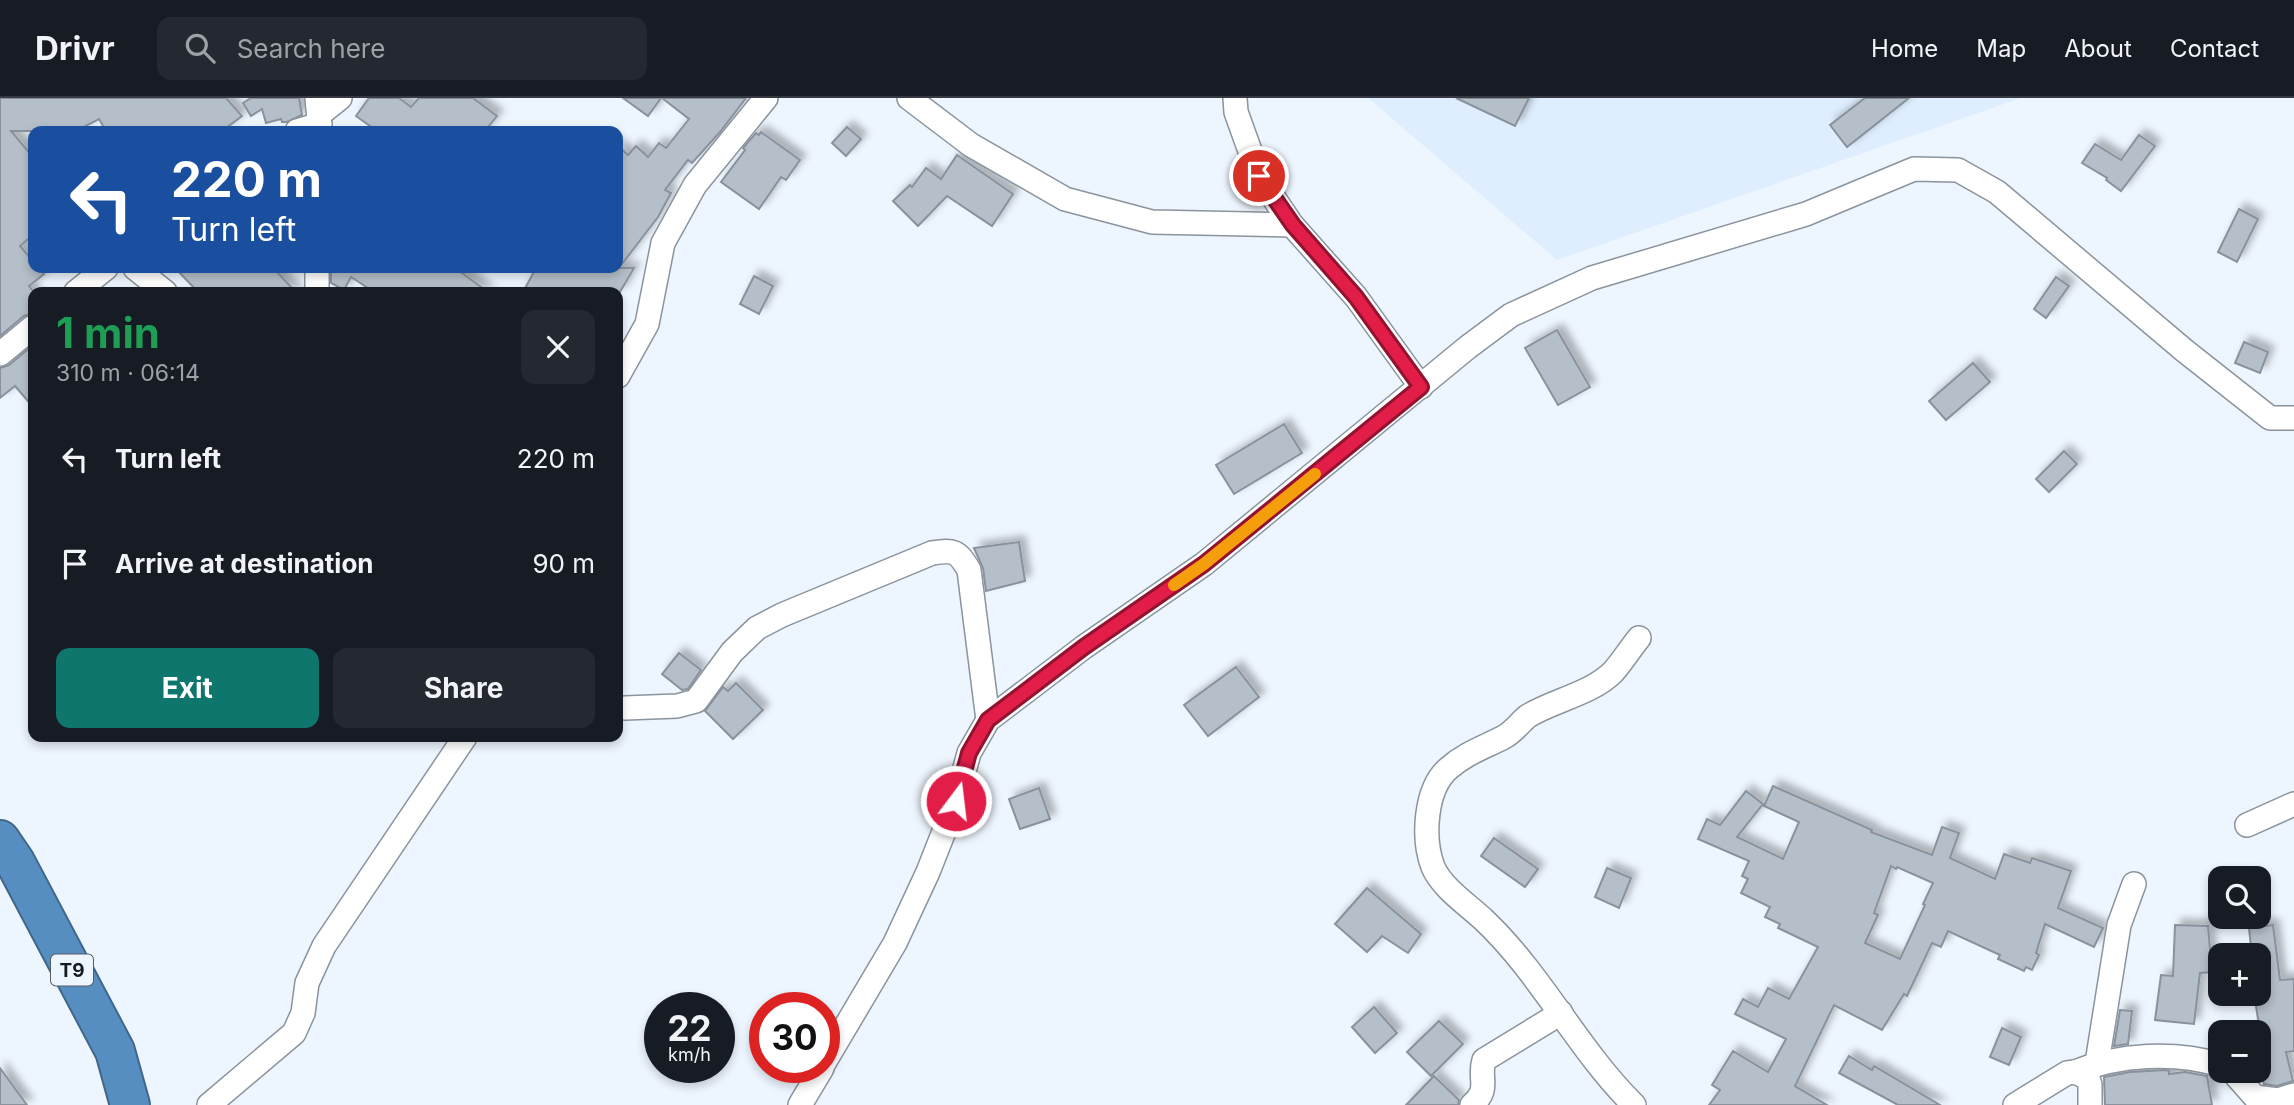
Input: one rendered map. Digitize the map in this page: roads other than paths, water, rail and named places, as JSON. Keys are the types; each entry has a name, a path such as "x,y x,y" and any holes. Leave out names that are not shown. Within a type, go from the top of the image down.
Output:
{"highway":[{"name":"T9","path":"0,840 15,862 115,1052 130,1105"}],"street":[{"path":"319,117 340,98"},
{"path":"623,367 647,324 663,243 695,185 766,98"},
{"path":"909,98 971,145 1065,199 1152,222 1293,225"},
{"path":"1235,98 1236,113 1259,176 1293,225 1356,297 1421,387"},
{"path":"840,1036 895,943 928,872 951,813 969,753 988,720 1084,647 1204,564 1511,315 1592,278 1806,214 1914,169 1958,170 1997,192 2185,351 2270,418 2294,418"},
{"path":"82,287 100,273"},
{"path":"141,273 159,287"},
{"path":"0,354 28,331"},
{"path":"625,708 677,706 696,701 732,652 757,628 782,615 932,553 950,550 960,555 969,570 988,720"},
{"path":"1634,1105 1613,1084 1495,930 1445,885 1433,868 1427,841 1428,815 1437,780 1448,769 1471,751 1506,736 1528,716 1612,673 1639,638"},
{"path":"209,1105 294,1033 303,1013 307,984 324,946 462,742"},
{"path":"2247,825 2294,804"},
{"path":"2096,1063 2119,925 2134,884"},
{"path":"1472,1105 1485,1088 1481,1068 1484,1060 1561,1013"},
{"path":"2015,1105 2067,1073 2096,1063 2136,1057 2208,1061"},
{"path":"2075,1072 2088,1078 2090,1105"},
{"path":"800,1105 813,1083"},
{"path":"2243,1083 2255,1097 2278,1100 2294,1095"}]}
